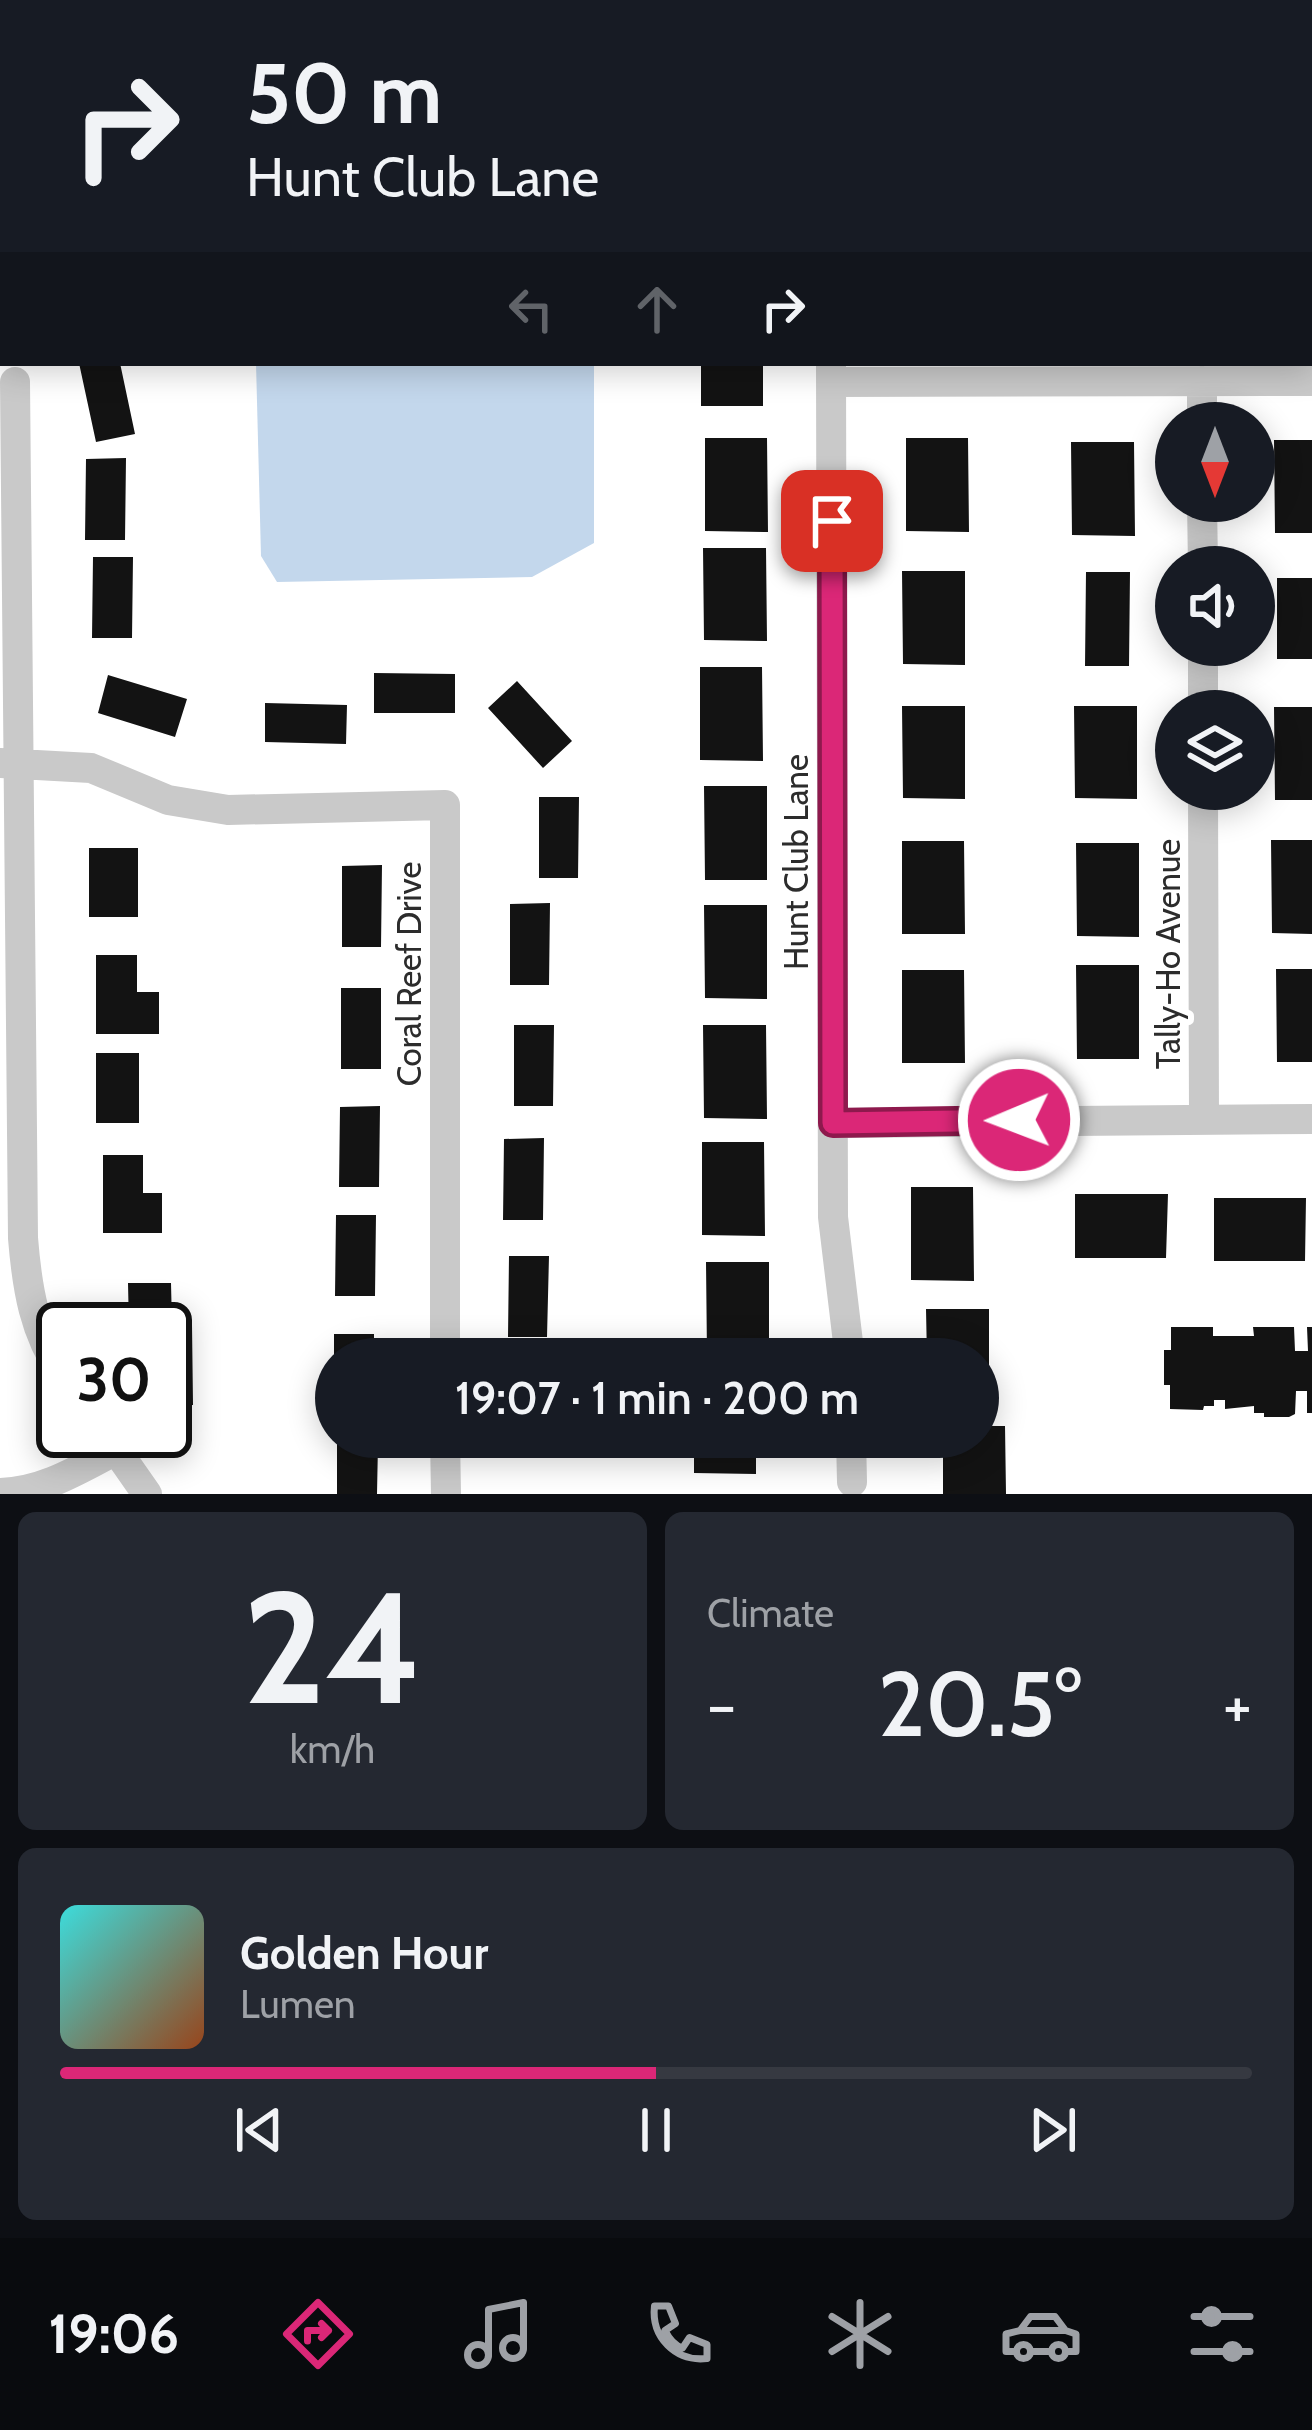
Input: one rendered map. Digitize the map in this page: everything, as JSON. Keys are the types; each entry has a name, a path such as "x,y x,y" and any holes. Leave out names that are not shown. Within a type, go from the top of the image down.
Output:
{"street":[{"path":"831,373 1312,381"},
{"name":"Hunt Club Lane","path":"831,373 833,1123 836,1264 847,1338"},
{"path":"1202,381 1202,402"},
{"path":"15,382 9,763 23,1238 27,1289 36,1320"},
{"name":"Coral Reef Drive","path":"9,763 91,768 168,800 228,810 445,805 445,1338"},
{"name":"Tally-Ho Avenue","path":"1203,810 1204,1118"},
{"path":"833,1123 1312,1119"},
{"path":"0,1493 23,1492 62,1479 87,1458"},
{"path":"122,1458 147,1494"},
{"path":"445,1458 446,1494"},
{"path":"851,1458 852,1482"}],"water":[{"path":"256,366 594,366 594,543 532,577 277,582 261,556"}],"building":[{"path":"80,366 121,366 135,434 96,442"},
{"path":"701,366 763,366 763,406 701,406"},
{"path":"705,438 767,438 768,532 705,531"},
{"path":"906,438 968,438 969,532 906,531"},
{"path":"1275,440 1312,440 1312,533 1275,533"},
{"path":"1071,442 1134,442 1135,536 1072,535"},
{"path":"126,458 125,540 85,540 86,459"},
{"path":"703,548 766,548 767,641 704,640"},
{"path":"93,557 133,557 132,638 92,638"},
{"path":"902,571 965,571 965,665 903,664"},
{"path":"1086,572 1130,572 1129,666 1085,666"},
{"path":"1277,578 1312,578 1312,659 1277,659"},
{"path":"700,667 762,667 763,761 700,760"},
{"path":"374,673 455,674 455,713 374,713"},
{"path":"108,675 187,699 175,737 98,713"},
{"path":"517,681 572,741 543,768 488,708"},
{"path":"265,703 347,705 346,744 265,742"},
{"path":"902,706 965,706 965,799 903,798"},
{"path":"1074,706 1137,706 1137,799 1075,798"},
{"path":"1275,707 1312,707 1312,800 1275,800"},
{"path":"704,786 767,786 767,880 705,880"},
{"path":"539,797 579,797 578,878 539,878"},
{"path":"1271,840 1312,840 1312,934 1272,933"},
{"path":"902,841 964,841 965,934 902,934"},
{"path":"1076,843 1139,843 1139,937 1077,936"},
{"path":"89,848 138,848 138,917 89,917"},
{"path":"382,865 381,947 342,947 342,866"},
{"path":"550,903 549,985 510,985 510,904"},
{"path":"704,905 767,905 767,999 705,998"},
{"path":"96,955 137,955 137,992 159,992 159,1034 96,1034"},
{"path":"1076,965 1139,965 1139,1059 1077,1059"},
{"path":"1276,969 1312,969 1312,1062 1277,1062"},
{"path":"902,970 964,970 965,1063 902,1063"},
{"path":"341,988 381,988 381,1069 341,1069"},
{"path":"514,1025 554,1025 553,1106 514,1106"},
{"path":"703,1025 766,1025 767,1119 704,1118"},
{"path":"96,1053 139,1053 139,1123 96,1123"},
{"path":"380,1106 379,1187 339,1187 340,1107"},
{"path":"544,1138 543,1220 503,1220 504,1139"},
{"path":"702,1142 764,1142 765,1236 702,1235"},
{"path":"103,1155 143,1155 143,1193 162,1193 162,1233 103,1233"},
{"path":"911,1187 973,1187 974,1281 911,1280"},
{"path":"1075,1194 1168,1194 1166,1258 1075,1258"},
{"path":"1214,1198 1306,1198 1305,1261 1214,1261"},
{"path":"336,1215 376,1215 375,1296 335,1296"},
{"path":"509,1256 549,1256 547,1337 508,1337"},
{"path":"706,1262 769,1262 769,1338 707,1338"},
{"path":"128,1283 171,1283 171,1302 128,1302"},
{"path":"926,1309 989,1309 989,1338 927,1338"},
{"path":"1171,1327 1213,1327 1213,1336 1254,1336 1253,1327 1294,1327 1295,1351 1308,1351 1307,1327 1312,1327 1312,1413 1307,1413 1307,1391 1296,1391 1295,1414 1289,1417 1264,1417 1264,1413 1254,1413 1254,1406 1225,1409 1225,1400 1214,1400 1214,1406 1203,1410 1170,1409 1164,1350 1171,1350"},
{"path":"334,1334 374,1334 374,1338 334,1338"},
{"path":"999,1426 1005,1426 1006,1494 943,1494 943,1458 999,1458"},
{"path":"337,1458 378,1458 377,1494 337,1494"},
{"path":"694,1458 756,1458 756,1474 694,1473"}],"route":[{"path":"832,521 833,1123 1019,1120"}]}
